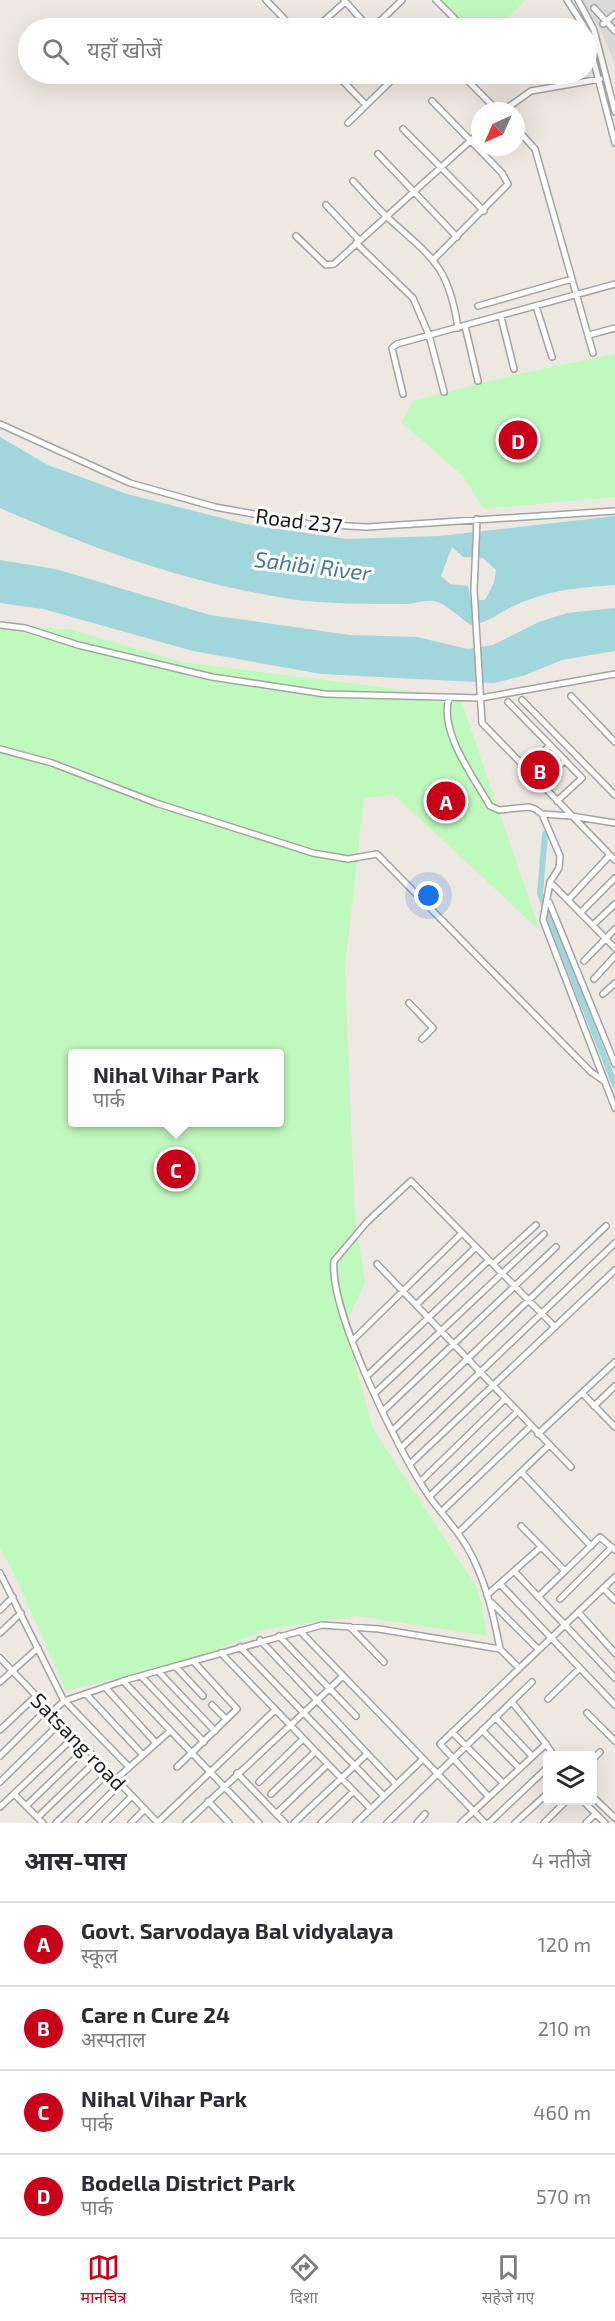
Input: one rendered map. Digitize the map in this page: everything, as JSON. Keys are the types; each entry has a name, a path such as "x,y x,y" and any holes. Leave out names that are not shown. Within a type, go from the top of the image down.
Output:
{"street":[{"path":"266,0 283,18"},
{"path":"382,18 402,0"},
{"path":"435,0 454,18"},
{"path":"567,0 578,18"},
{"path":"578,0 588,18"},
{"path":"326,18 344,1 361,18"},
{"path":"594,8 605,23 615,31"},
{"path":"605,23 615,14"},
{"path":"597,42 615,112"},
{"path":"597,68 615,143"},
{"path":"346,84 366,105"},
{"path":"348,123 388,84"},
{"path":"472,84 491,102"},
{"path":"513,102 531,91 571,84"},
{"path":"432,101 508,180 503,192 434,260"},
{"path":"403,129 484,211"},
{"path":"525,138 535,149 593,353"},
{"path":"296,236 326,265 330,266 470,141"},
{"path":"378,154 457,237"},
{"path":"353,181 386,216 413,237 434,260 452,295 478,381"},
{"path":"326,205 413,298 429,335 444,392"},
{"path":"478,306 573,279"},
{"path":"404,394 392,348 397,344 615,284"},
{"path":"536,306 552,357"},
{"path":"501,317 514,369"},
{"path":"589,335 615,328"},
{"name":"Road 237","path":"0,424 130,483 258,516 310,524 367,527 615,511"},
{"path":"477,519 474,590 482,688 482,723 525,770 615,860"},
{"path":"0,625 25,628 78,645 224,679 325,694 481,698 615,674"},
{"path":"571,696 615,742"},
{"path":"449,698 446,709 448,728 490,806 499,810 529,807 542,814 615,823"},
{"path":"522,700 615,795"},
{"path":"508,702 582,778 557,801"},
{"path":"525,770 550,745"},
{"path":"0,749 51,763 156,803 313,853 348,859 376,854 591,1072 604,1081"},
{"path":"541,785 565,760"},
{"path":"542,814 560,856 559,868 550,882 548,903 543,912 545,927 615,1108"},
{"path":"568,900 610,855"},
{"path":"580,913 615,878"},
{"path":"550,882 615,948"},
{"path":"548,903 615,1064"},
{"path":"593,926 615,904"},
{"path":"584,961 615,929"},
{"path":"594,979 615,956"},
{"path":"603,994 615,983"},
{"path":"409,1003 433,1028 422,1039"},
{"path":"538,1650 492,1604 473,1558 459,1532 430,1496 392,1431 352,1340 337,1293 334,1261 367,1222 411,1181 555,1327"},
{"path":"368,1375 428,1318 536,1225"},
{"path":"392,1431 606,1226"},
{"path":"352,1340 462,1233"},
{"path":"375,1393 544,1234"},
{"path":"401,1448 615,1243"},
{"path":"416,1305 476,1247"},
{"path":"383,1411 556,1247"},
{"path":"377,1264 571,1467"},
{"path":"410,1464 615,1270"},
{"path":"538,1434 615,1362"},
{"path":"594,1406 615,1386"},
{"path":"582,1393 615,1427"},
{"path":"421,1481 505,1399"},
{"path":"430,1496 518,1412"},
{"path":"442,1511 531,1426"},
{"path":"459,1532 549,1445"},
{"path":"520,1473 591,1546"},
{"path":"521,1526 565,1571"},
{"path":"538,1597 600,1538 614,1549 560,1599"},
{"path":"487,1595 541,1546"},
{"path":"514,1571 615,1678"},
{"path":"0,1573 2,1583 13,1597 65,1701 129,1767"},
{"path":"489,1797 440,1744 615,1577"},
{"path":"500,1584 615,1705"},
{"path":"603,1588 615,1600"},
{"path":"0,1610 13,1597"},
{"path":"492,1604 500,1649 519,1668"},
{"path":"578,1612 615,1653"},
{"path":"0,1633 21,1613"},
{"path":"0,1756 50,1710 65,1701 260,1640 322,1625 378,1629 500,1649"},
{"path":"350,1627 384,1662"},
{"path":"300,1630 487,1823 543,1772"},
{"path":"279,1636 357,1716"},
{"path":"260,1640 396,1784"},
{"path":"240,1647 384,1796"},
{"path":"0,1682 38,1648"},
{"path":"221,1653 371,1809"},
{"name":"Satsang road","path":"0,1658 157,1823"},
{"path":"177,1767 237,1708 194,1662"},
{"path":"176,1667 203,1696"},
{"path":"548,1698 580,1668"},
{"path":"158,1671 215,1731"},
{"path":"141,1676 204,1742"},
{"path":"186,1823 289,1724 343,1676"},
{"path":"123,1681 259,1823"},
{"path":"387,1823 532,1682"},
{"path":"105,1688 156,1743"},
{"path":"86,1694 143,1755"},
{"path":"0,1730 36,1696"},
{"path":"512,1702 551,1751"},
{"path":"212,1705 226,1719"},
{"path":"157,1823 275,1710"},
{"path":"587,1713 615,1741"},
{"path":"495,1718 532,1756"},
{"path":"0,1782 61,1722"},
{"path":"482,1730 519,1768"},
{"path":"81,1823 129,1767 170,1731"},
{"path":"452,1732 503,1783"},
{"path":"0,1807 75,1736"},
{"path":"259,1782 303,1738"},
{"path":"461,1823 546,1744"},
{"path":"26,1806 86,1748"},
{"path":"271,1794 315,1752"},
{"path":"597,1755 600,1752"},
{"path":"294,1823 340,1777 367,1754"},
{"path":"360,1822 423,1759"},
{"path":"38,1817 97,1760"},
{"path":"276,1814 328,1764"},
{"path":"56,1823 109,1772"},
{"path":"237,1773 285,1823"},
{"path":"321,1823 354,1791"},
{"path":"14,1794 43,1823"},
{"path":"105,1823 132,1796"},
{"path":"515,1823 543,1797"},
{"path":"208,1801 229,1823"},
{"path":"597,1801 615,1818"},
{"path":"544,1823 562,1805"},
{"path":"587,1805 605,1823"},
{"path":"130,1823 145,1809"},
{"path":"417,1823 425,1814"},
{"path":"586,1823 595,1814"}],"shaded area":[{"path":"581,0 615,0 615,65 597,24 597,18 593,18"}],"green space":[{"path":"442,0 525,0 508,18 459,18"},
{"path":"615,354 615,497 484,509 463,476 401,422 413,401 509,376"},
{"path":"0,622 73,630 182,662 460,697 540,931 394,795 364,798 345,967 355,1218 365,1282 345,1327 373,1429 478,1589 487,1636 357,1616 267,1629 191,1660 66,1691 11,1567 0,1549"}],"water":[{"name":"Sahibi River","path":"0,437 48,465 127,494 245,524 347,539 440,536 615,516 615,585 577,588 543,595 518,604 484,622 471,625 448,608 433,601 405,604 318,602 216,584 106,551 0,508","holes":["452,547 463,557 483,558 496,570 494,583 485,600 471,600 468,586 450,584 441,576"]},
{"path":"0,560 56,569 210,615 350,635 417,637 468,649 493,645 539,622 567,613 615,608 615,651 562,660 523,676 494,683 321,674 193,651 43,609 0,603"}],"waterway":[{"path":"545,834 540,894 615,1085"}],"place":[{"name":"Bodella District Park","path":"518,440"},
{"name":"Care n Cure 24","path":"540,770"},
{"name":"Govt. Sarvodaya Bal vidyalaya","path":"446,801"},
{"name":"Nihal Vihar Park","path":"176,1169"}]}
